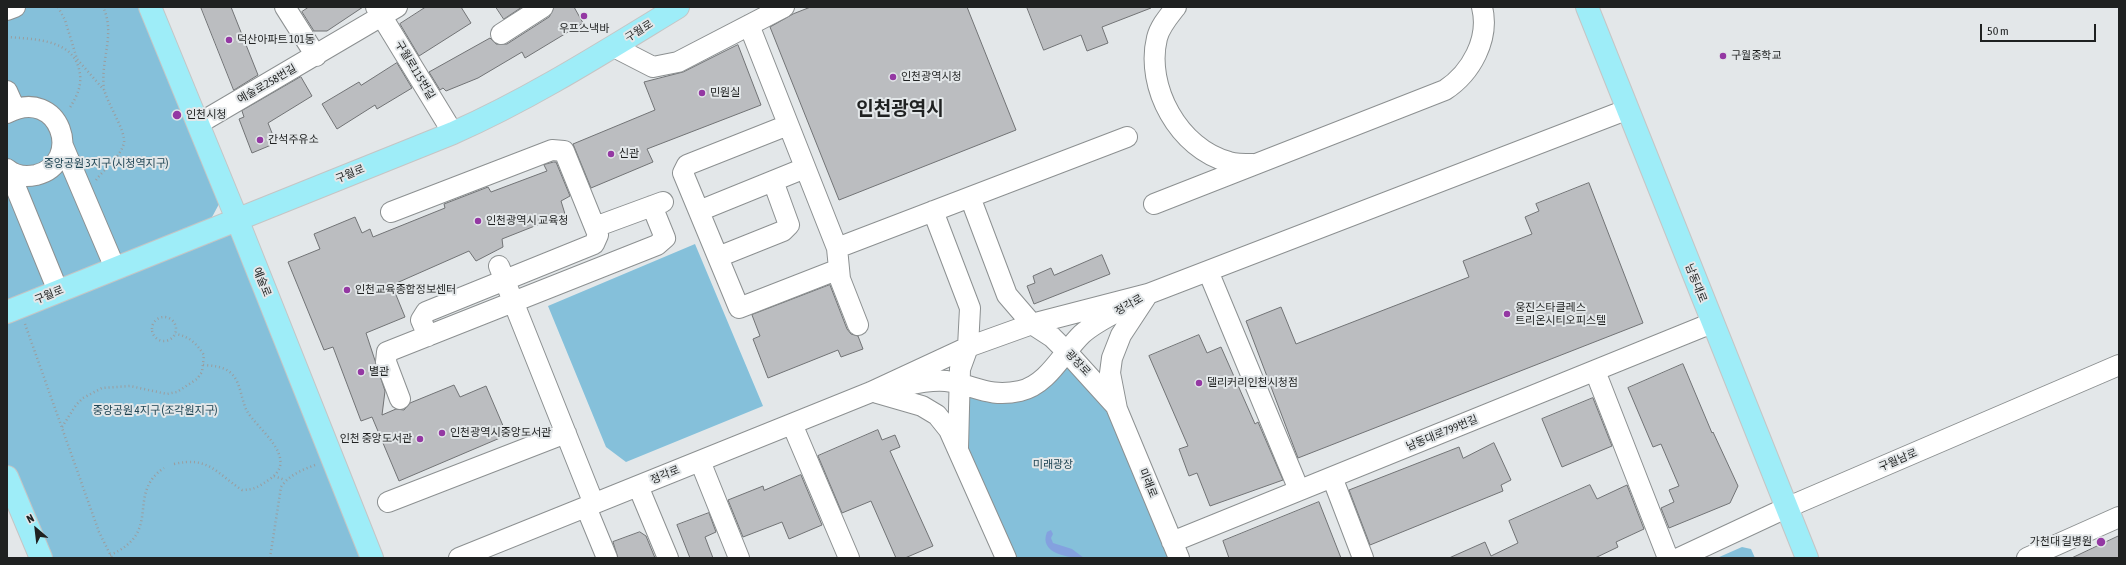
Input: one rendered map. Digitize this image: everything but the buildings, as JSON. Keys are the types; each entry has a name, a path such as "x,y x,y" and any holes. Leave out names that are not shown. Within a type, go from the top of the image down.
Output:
{"main road":[{"name":"예술로","path":"150,7 237,219 372,558"},
{"name":"구월로","path":"13,309 453,133 530,96 614,47 678,7"},
{"name":"남동대로","path":"1587,7 1626,110 1807,558"},
{"path":"7,477 41,558"}],"street":[{"path":"7,10 15,7"},
{"path":"285,7 316,56"},
{"path":"501,34 543,7"},
{"path":"614,47 653,67 678,62 784,7"},
{"path":"1176,7 1166,19 1157,37 1154,55 1156,79 1165,106 1178,128 1193,143 1210,154 1229,162 1255,164"},
{"path":"1154,204 1450,87 1469,68 1478,50 1483,32 1482,7"},
{"name":"예술로258번길","path":"198,124 316,56 385,10"},
{"name":"구월로115번길","path":"385,10 453,133"},
{"path":"749,24 837,248 840,279 858,325"},
{"path":"7,91 11,111 28,106 40,108 50,114 58,123 62,134 62,146 59,158 52,167 41,174 30,176 19,175 8,170"},
{"path":"1117,409 1110,373 1112,358 1121,335 1148,294 1626,110"},
{"path":"788,125 687,165 683,173 739,308 839,269"},
{"path":"837,248 1127,137"},
{"path":"62,146 115,268"},
{"path":"391,212 552,150 564,152 598,235 594,244 501,273 426,312 421,320 428,336"},
{"path":"699,212 805,168"},
{"path":"8,170 58,291"},
{"path":"718,257 783,231 789,225 772,181"},
{"name":"광장로","path":"970,197 1007,295 1032,324 1052,337 1066,351 1117,409"},
{"path":"400,399 386,362 387,352 657,245 665,238 658,204 595,227"},
{"path":"933,211 970,308 968,347 960,369 958,448"},
{"path":"1208,271 1300,490"},
{"path":"501,273 566,433 607,558"},
{"name":"정각로","path":"459,558 492,552 590,505 871,392 968,347 1032,324 1148,294"},
{"name":"정각로","path":"871,392 916,383 944,381 960,384 982,392 1000,394 1022,391 1039,382 1083,333 1148,294"},
{"name":"남동대로799번길","path":"1175,550 1300,490 1712,323"},
{"name":"구월남로","path":"1678,558 1786,508 2119,365"},
{"path":"1595,371 1668,558"},
{"path":"871,392 922,406 937,415 949,430 958,448 1006,558"},
{"name":"미래로","path":"1117,409 1175,550"},
{"path":"792,424 849,558"},
{"path":"388,502 566,433"},
{"path":"700,461 739,558"},
{"path":"1332,477 1363,558"},
{"path":"638,486 668,558"},
{"path":"2027,558 2119,517"}],"path":[{"path":"58,7 65,20 77,59 81,79 78,94 58,123"},
{"path":"84,196 106,167 119,155 124,142 118,120 105,90 103,73 109,36 108,17 103,7"},
{"path":"7,37 39,40 67,49 105,90"},
{"path":"13,309 62,428 99,532 111,556 122,550 137,536 148,485 153,476 164,468"},
{"path":"162,316 170,318 177,327 175,334 169,340 161,341 152,332 153,324 162,316"},
{"path":"62,428 76,405 83,398 102,388 130,386 167,394 177,392 197,379 202,372 204,355 197,344 185,336 175,334"},
{"path":"174,464 197,461 208,465 217,470 242,490 253,490 274,476 280,465 278,453 274,443 247,411 233,375 222,367 203,365"},
{"path":"270,558 281,487 285,480 297,472 332,458"},
{"path":"274,476 285,480"}],"green space":[{"name":"중앙공원 4지구 (조각원지구)","path":"7,7 149,7 226,191 204,232 237,219 372,558 41,558 7,477"},
{"path":"695,244 763,406 626,462 606,447 548,306"},
{"name":"미래광장","path":"1066,351 1117,409 1179,558 1006,558 958,449 959,384 1022,391"},
{"path":"1742,547 1751,549 1755,558 1717,558"}],"shaded area":[{"path":"1051,530 1053,534 1051,538 1053,543 1072,549 1084,558 1064,556 1051,550 1045,539 1047,532"}],"place":[{"name":"우프스낵바","path":"584,16"},
{"name":"덕산아파트 101동","path":"229,40"},
{"name":"구월중학교","path":"1723,56"},
{"name":"인천광역시청","path":"893,77"},
{"name":"민원실","path":"702,93"},
{"name":"인천시청","path":"177,115"},
{"name":"간석주유소","path":"260,140"},
{"name":"신관","path":"611,154"},
{"name":"인천광역시 교육청","path":"478,221"},
{"name":"인천교육종합정보센터","path":"347,290"},
{"name":"웅진스타클레스 트리온시티오피스텔","path":"1507,314"},
{"name":"별관","path":"361,372"},
{"name":"델리커리인천시청점","path":"1199,383"},
{"name":"인천광역시중앙도서관","path":"442,433"},
{"name":"인천 중앙도서관","path":"420,439"},
{"name":"가천대 길병원","path":"2101,542"}],"district":[{"name":"인천광역시","path":"900,109"}],"park label":[{"name":"중앙공원 3지구 (시청역지구)","path":"106,164"}]}
